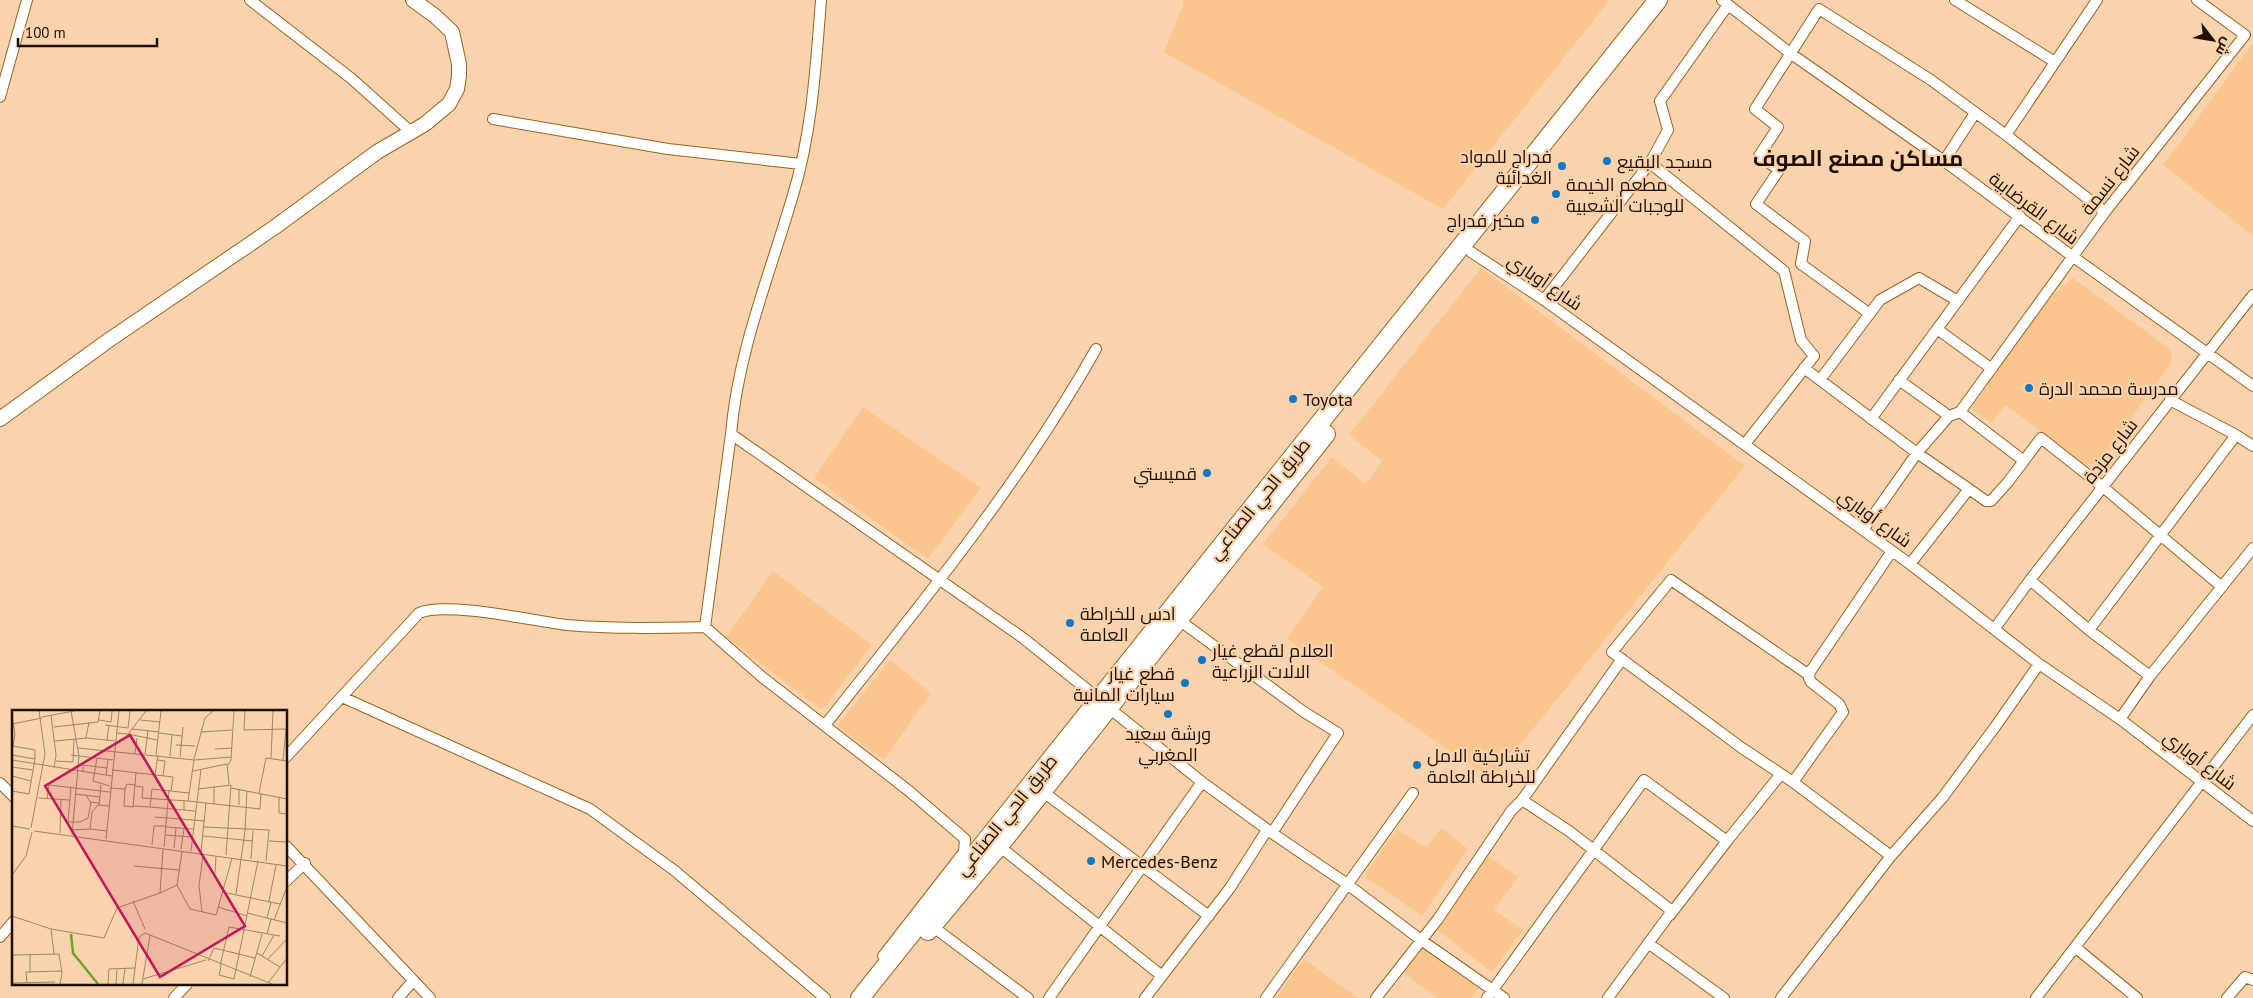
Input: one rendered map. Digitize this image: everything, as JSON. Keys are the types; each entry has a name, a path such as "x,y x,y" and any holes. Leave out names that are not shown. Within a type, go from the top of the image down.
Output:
{"highway":[{"name":"طريق الحي الصناعي","path":"860,998 978,849 1104,704 1658,0"},
{"path":"874,998 999,846 1042,791 1104,704 1179,620 1672,0"}],"street":[{"path":"0,97 27,0"},
{"path":"250,0 352,79 411,132"},
{"path":"0,419 109,340 275,228 377,152 411,132 449,104 457,89 459,76 459,64 452,32 435,16 413,0"},
{"path":"706,628 731,434 749,332 794,194 801,164 812,95 821,0"},
{"path":"1955,0 2055,62"},
{"path":"2006,135 2096,0"},
{"name":"شارع نسمة","path":"1960,412 2105,212 2245,35 2196,0"},
{"path":"1544,300 1650,163 1668,130 1660,101 1725,2"},
{"name":"شارع القرضابية","path":"1725,2 1790,53 1944,161 2253,386"},
{"path":"1801,264 1805,240 1756,204 1779,170 1759,156 1778,127 1755,109 1820,9 1931,80 2006,135 2105,212"},
{"path":"1944,161 1975,113"},
{"path":"493,119 668,149 801,164"},
{"path":"1650,163 1784,270 1801,340 1814,356 1745,444"},
{"path":"1871,419 2020,216"},
{"name":"شارع أوباري","path":"1470,252 1544,300 1892,550 2039,664 2120,720 2253,821"},
{"path":"1784,270 1801,264"},
{"path":"1801,264 1870,314"},
{"path":"1820,380 1880,300 1919,278 1958,301"},
{"name":"شارع مزدة","path":"1995,628 2030,580 2253,295"},
{"path":"1937,329 1992,369"},
{"path":"825,725 940,580 1018,473 1066,402 1096,349"},
{"path":"1804,368 1917,453 1986,501 1991,501 2041,438 2103,487 2222,587"},
{"path":"1899,380 1949,416"},
{"path":"2170,400 2253,446"},
{"path":"1863,530 1917,453 1949,416 1960,412 2024,461"},
{"path":"731,434 1023,638 1202,782 1270,832 1347,884 1490,994 1504,998"},
{"path":"2089,630 2236,435"},
{"path":"1910,564 1969,489"},
{"path":"2120,720 2150,676 2253,548"},
{"path":"1809,675 1892,550"},
{"path":"1793,782 1842,712 1839,704 1811,682 1809,675 1671,580 1612,652 1742,748 1793,782 1891,856"},
{"path":"2030,580 2089,630 2150,676"},
{"path":"288,755 419,613 427,609 467,611 567,625 634,629 706,628 762,677 825,725 978,849"},
{"path":"1145,998 1230,888 1338,733 1304,712 1179,620"},
{"path":"1376,998 1472,871 1511,811 1522,800 1622,659"},
{"path":"1781,998 1891,856 1943,797 2039,664"},
{"path":"342,697 590,809 674,871 825,998"},
{"path":"2036,998 2253,716"},
{"path":"1608,998 1669,915 1782,774"},
{"path":"1490,994 1644,780 1728,841"},
{"path":"1049,998 1202,782"},
{"path":"0,783 12,795"},
{"path":"1042,791 1209,916"},
{"path":"1266,998 1413,793"},
{"path":"1522,800 1594,850 1672,911 1669,915"},
{"path":"850,998 964,852 966,843 963,836"},
{"path":"999,846 1162,976"},
{"path":"288,848 305,863 430,998"},
{"path":"288,879 305,863"},
{"path":"0,937 12,923"},
{"path":"932,926 1028,998"},
{"path":"1648,943 1724,998"},
{"path":"2075,947 2138,998"},
{"path":"2227,998 2244,977 2253,980"},
{"path":"398,998 413,981"},
{"path":"174,998 185,986"}],"shaded area":[{"path":"1182,0 1610,0 1443,209 1164,52 1184,2"},
{"path":"2253,43 2253,236 2163,165"},
{"path":"1481,268 1745,466 1492,780 1287,639 1323,587 1263,544 1332,457 1365,484 1370,478 1382,461 1349,435"},
{"path":"2073,278 2171,350 2172,362 2098,463 2084,465 2006,405 1991,423 1971,408 1988,385 1987,379 2043,304"},
{"path":"863,407 981,488 928,559 814,478"},
{"path":"773,571 872,645 822,710 726,637"},
{"path":"890,660 931,693 884,760 837,726"},
{"path":"1441,828 1468,849 1422,916 1364,876 1397,829 1426,848"},
{"path":"1488,856 1518,877 1494,910 1523,930 1492,972 1436,929"},
{"path":"1423,947 1479,988 1471,998 1437,998 1404,973"},
{"path":"1304,959 1330,978 1358,998 1276,998"}],"place":[{"name":"مسجد البقيع","path":"1607,161"},
{"name":"فدراج للمواد الغدائية","path":"1562,166"},
{"name":"مطعم الخيمة للوجبات الشعبية","path":"1556,194"},
{"name":"مخبز فدراج","path":"1535,220"},
{"name":"مدرسة محمد الدرة","path":"2029,388"},
{"name":"Toyota","path":"1293,399"},
{"name":"قميستي","path":"1207,473"},
{"name":"ادس للخراطة العامة","path":"1070,623"},
{"name":"العلام لقطع غيار الالات الزراعية","path":"1202,660"},
{"name":"قطع غيار سيارات المانية","path":"1185,683"},
{"name":"ورشة سعيد المغربي","path":"1168,714"},
{"name":"تشاركية الامل للخراطة العامة","path":"1417,765"},
{"name":"Mercedes-Benz","path":"1091,861"}],"district":[{"name":"مساكن مصنع الصوف","path":"1858,158"}]}
